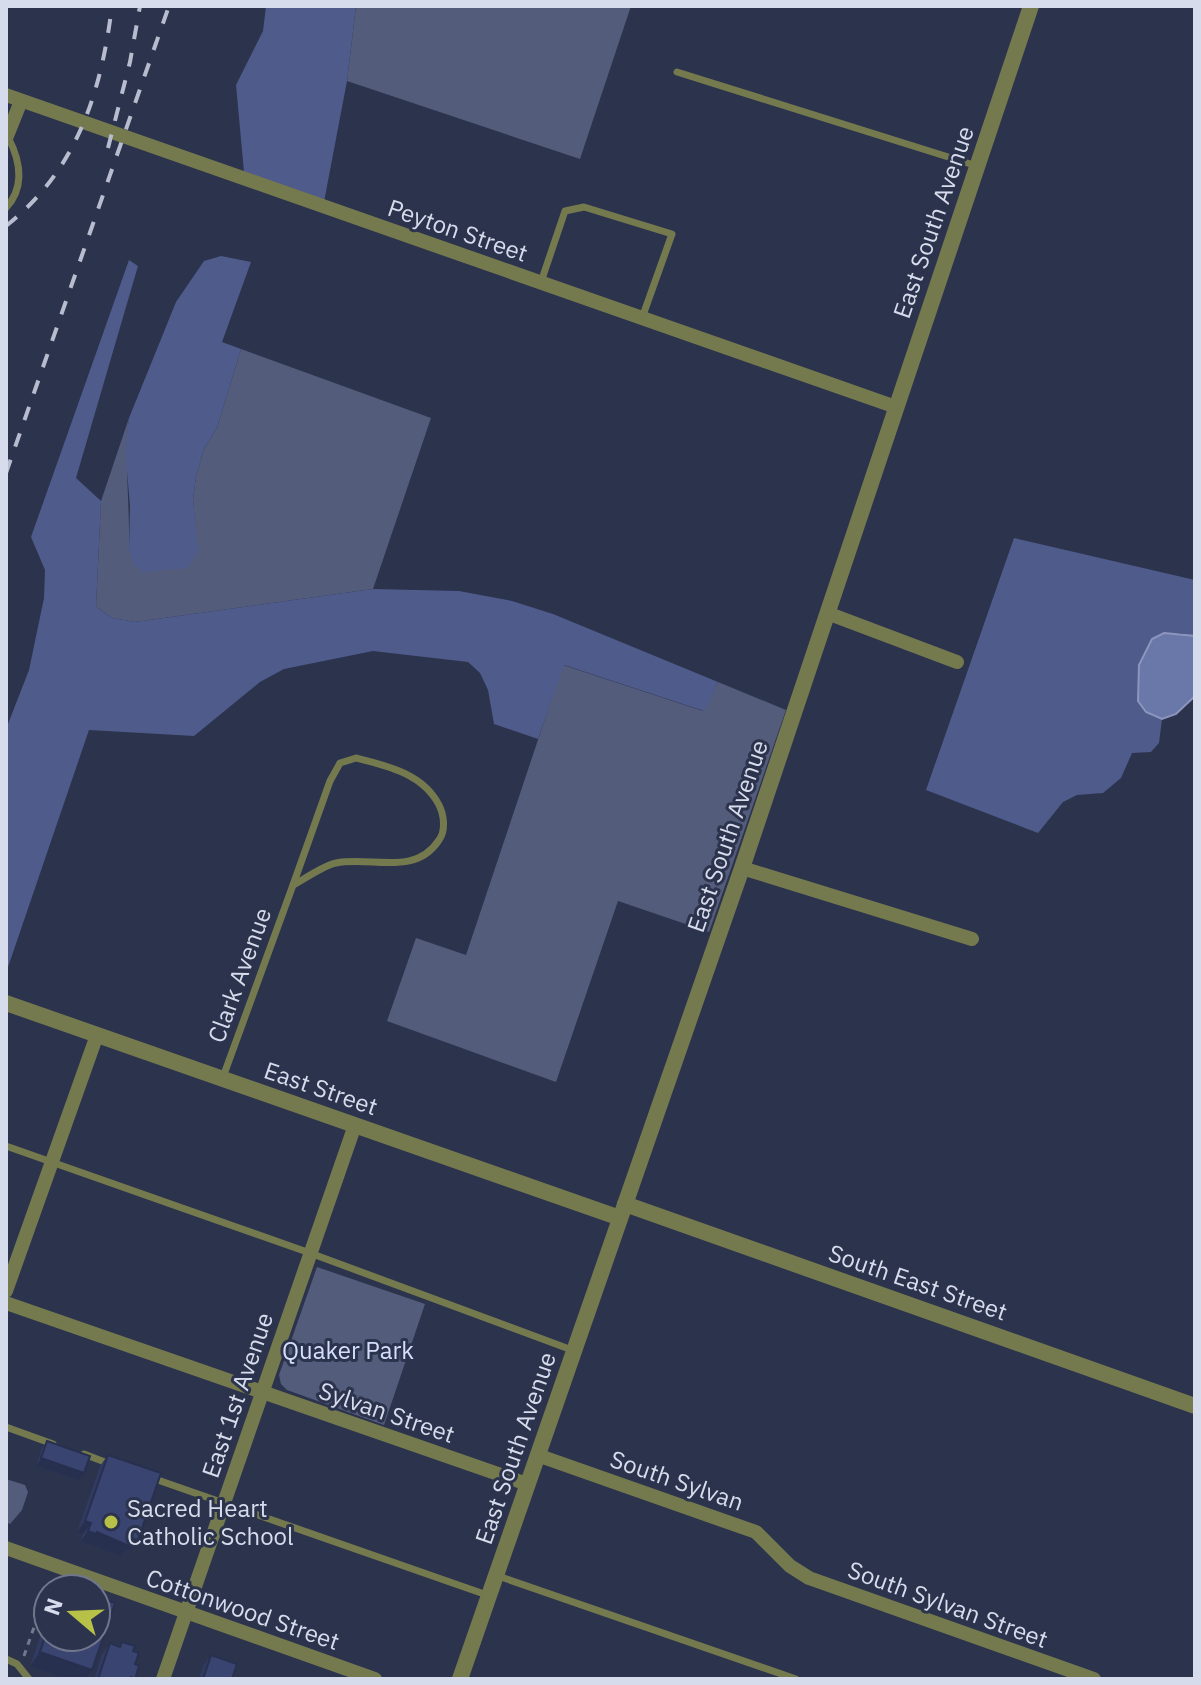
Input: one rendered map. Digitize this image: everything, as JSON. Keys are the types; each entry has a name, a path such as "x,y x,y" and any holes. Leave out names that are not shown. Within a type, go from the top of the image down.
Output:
{"street":[{"name":"East South Avenue","path":"460,1679 742,868 1031,6"},
{"name":"Peyton Street","path":"6,95 896,407"},
{"path":"7,136 21,101"},
{"path":"827,613 957,662"},
{"path":"742,868 972,939"},
{"name":"East Street","path":"6,1003 355,1125 623,1211"},
{"path":"6,1291 97,1035"},
{"name":"East 1st Avenue","path":"163,1679 355,1125"},
{"name":"South East Street","path":"623,1211 1195,1406"},
{"name":"Sylvan Street","path":"6,1303 527,1484"},
{"name":"South Sylvan","path":"537,1455 756,1532 790,1566"},
{"name":"Cottonwood Street","path":"7,1550 375,1679"},
{"name":"South Sylvan Street","path":"790,1566 809,1578 1094,1679"}],"lane":[{"path":"677,72 977,166"},
{"path":"6,208 15,196 21,174 7,136"},
{"path":"541,282 565,211 584,207 672,234 642,318"},
{"name":"Clark Avenue","path":"222,1079 330,781 340,763 356,758 408,775 426,786 441,808 442,836 431,851 416,861 333,863 293,885"},
{"path":"6,1146 310,1253 574,1351"},
{"path":"6,1427 62,1447"},
{"path":"77,1452 119,1467"},
{"path":"147,1477 489,1596"},
{"path":"496,1575 796,1679"},
{"path":"6,1659 17,1664 29,1679"}],"path":[{"path":"24,1662 32,1637"}],"green space":[{"path":"356,6 631,6 580,159 347,81"},
{"path":"241,349 431,418 373,589 135,622 112,618 96,607 101,501 129,418 129,549 197,550 193,499 196,476 204,449 217,428"},
{"path":"563,665 703,711 718,682 786,710 709,932 618,901 556,1082 387,1021 416,938 466,955"},
{"name":"Quaker Park","path":"317,1267 425,1304 384,1425 287,1390 281,1384 279,1375"},
{"path":"6,1479 25,1485 28,1492 22,1510 10,1524 6,1522"}],"shaded area":[{"path":"266,6 356,6 347,81 324,202 244,172 236,85 263,31"},
{"path":"221,256 251,262 222,342 241,349 217,428 204,449 196,476 193,499 198,550 188,568 143,572 134,565 129,549 130,506 125,448 129,418 176,302 204,261"},
{"path":"129,260 138,266 76,478 101,501 96,607 112,618 135,622 373,589 459,591 512,601 553,614 718,682 704,711 564,665 538,739 494,724 488,690 480,673 468,662 373,651 284,669 260,682 194,736 89,730 6,973 6,729 29,670 44,598 45,570 31,537"},
{"path":"1014,538 1195,580 1195,636 1179,633 1146,712 1162,719 1159,743 1151,752 1132,753 1121,778 1103,793 1077,795 1063,802 1038,833 926,790"},
{"path":"1164,633 1195,636 1195,696 1176,714 1162,719 1146,712 1138,701 1139,665 1152,639"}],"building":[{"path":"47,1441 90,1456 84,1473 41,1458"},
{"path":"108,1455 161,1473 138,1540 131,1538 129,1546 88,1531 91,1523 85,1521"},
{"path":"122,1642 135,1646 133,1651 139,1653 135,1679 98,1679 107,1653 112,1653 112,1644 120,1647"},
{"path":"43,1653 98,1653 92,1670"},
{"path":"211,1655 237,1664 232,1679 203,1679"}],"railway":[{"path":"6,226 51,180 82,128 101,69 112,6"},
{"path":"108,148 130,62 140,6"},
{"path":"6,473 169,6"}],"place":[{"name":"Sacred Heart Catholic School","path":"111,1522"}]}
